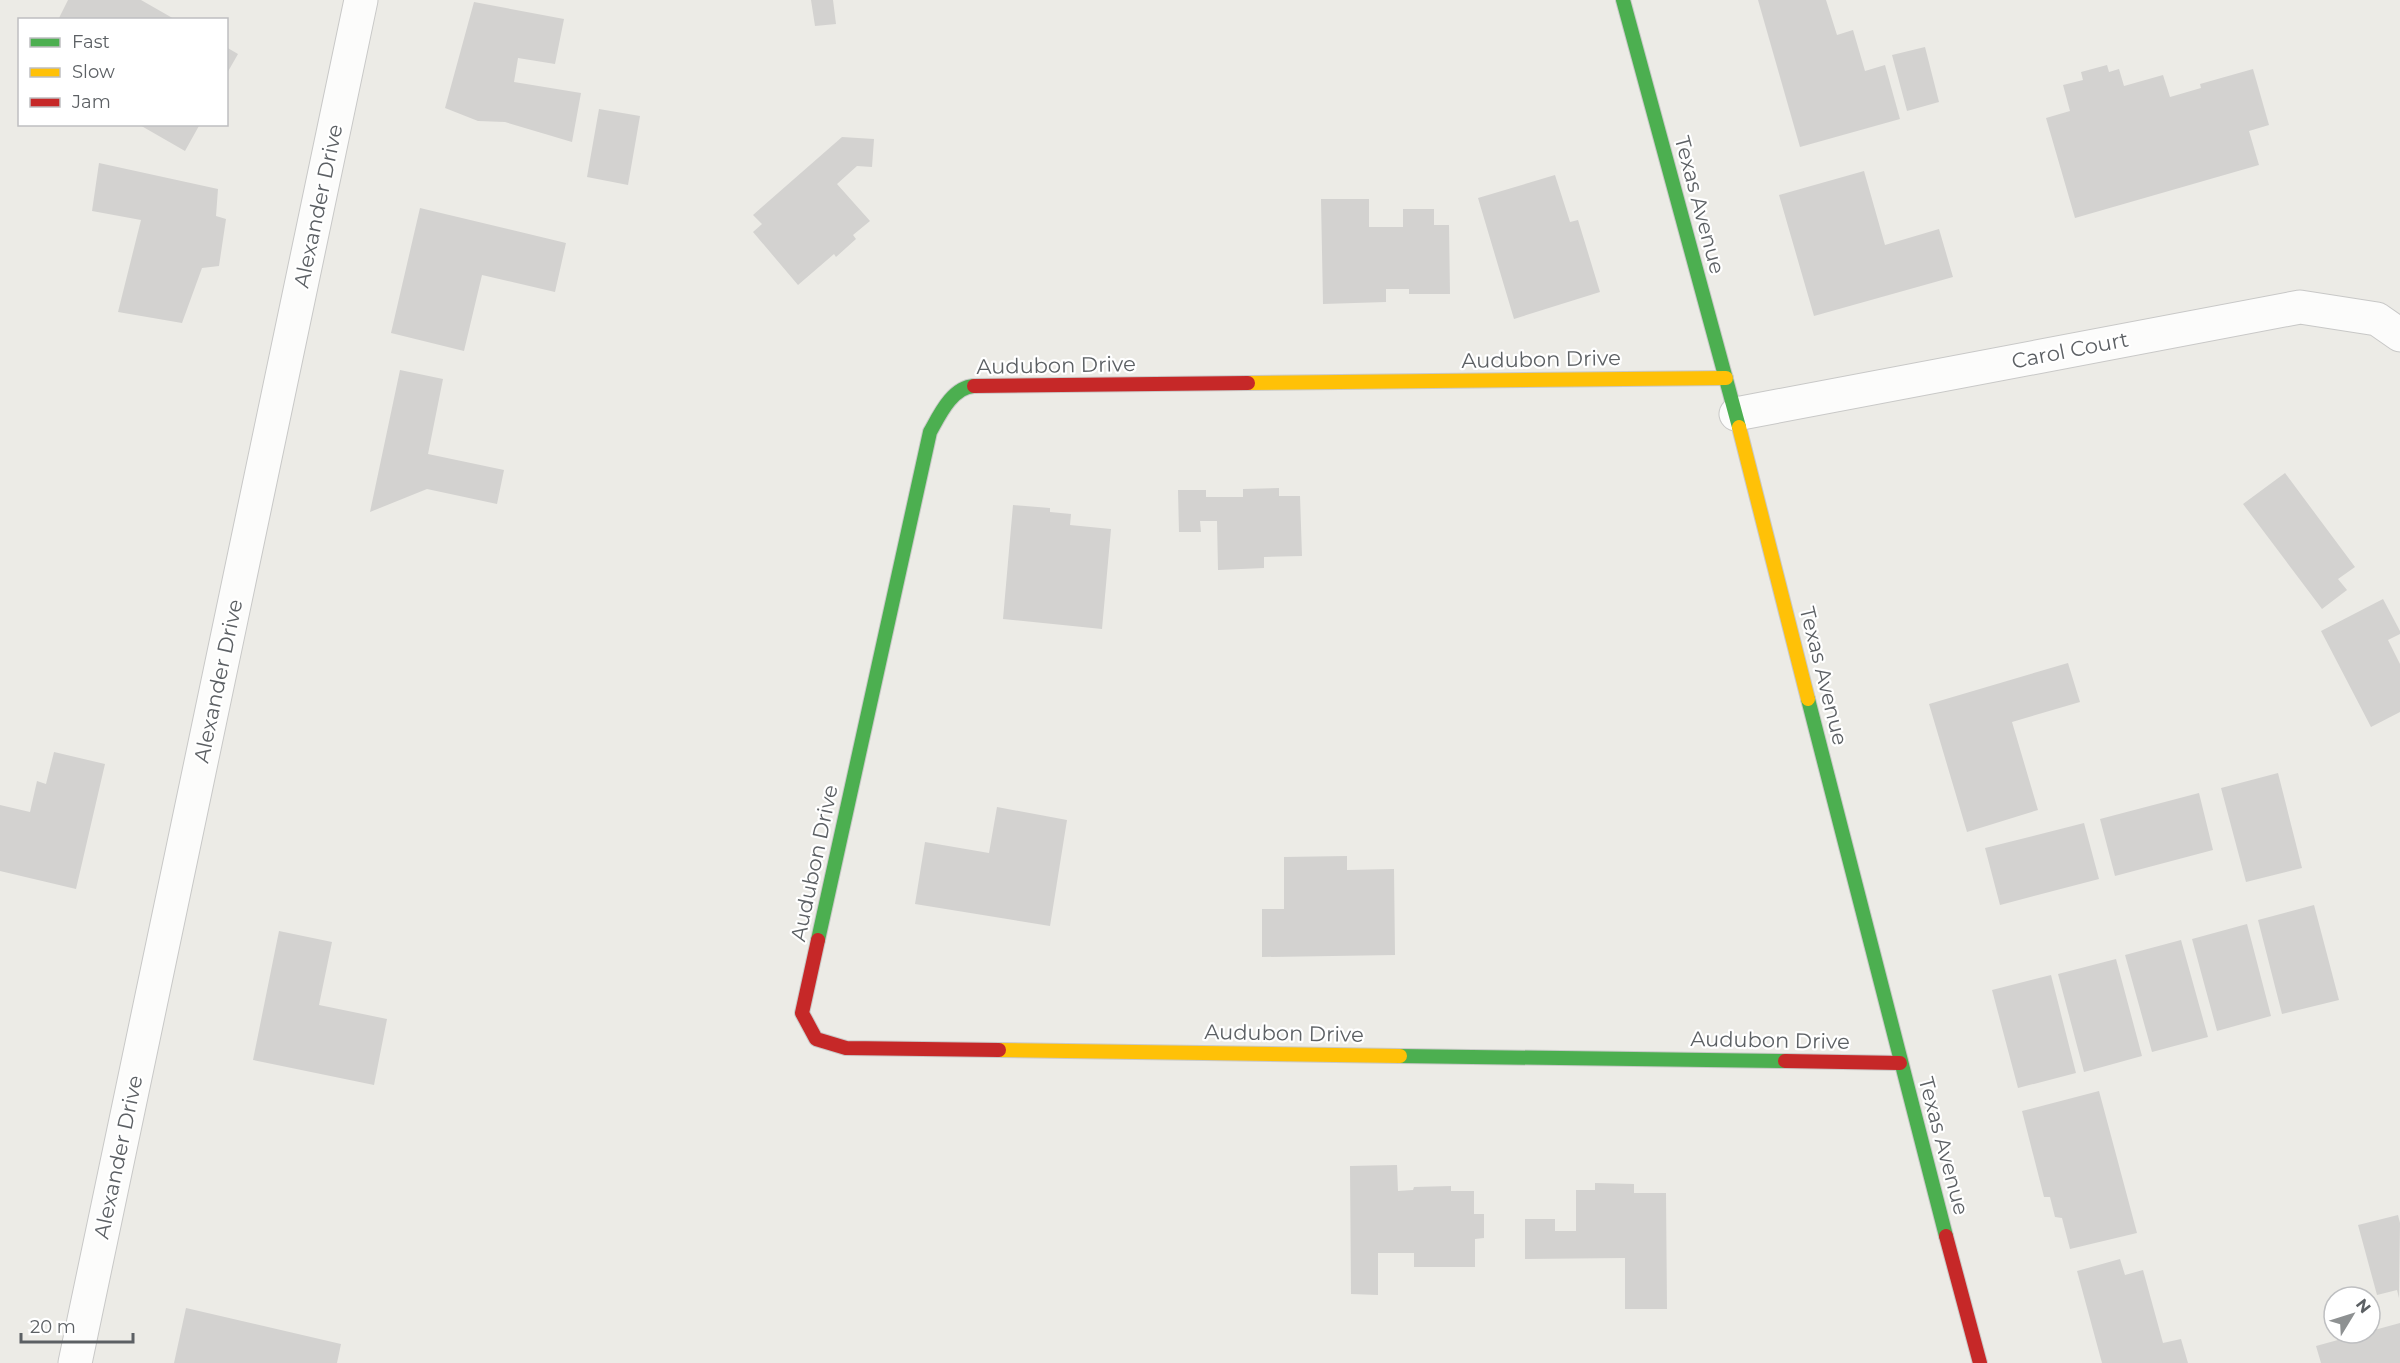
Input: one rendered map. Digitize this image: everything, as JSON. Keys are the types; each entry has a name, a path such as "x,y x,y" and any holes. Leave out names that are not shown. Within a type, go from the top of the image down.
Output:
{"street":[{"name":"Texas Avenue","path":"1623,0 1736,414 1900,1063 1980,1363"},
{"name":"Alexander Drive","path":"75,1363 358,2"},
{"name":"Carol Court","path":"1736,414 2300,307 2377,319 2400,335"},
{"name":"Audubon Drive","path":"1726,378 969,386 946,403 930,432 802,1013 816,1039 846,1048 1900,1063"}],"building":[{"path":"68,0 141,0 172,18 59,18"},
{"path":"811,0 833,0 836,24 815,26"},
{"path":"1758,0 1826,0 1837,35 1853,30 1865,71 1885,65 1900,119 1800,147"},
{"path":"474,2 564,19 555,64 518,58 514,82 581,93 572,142 505,122 478,121 445,108"},
{"path":"1925,47 1939,102 1907,111 1892,55"},
{"path":"228,48 238,54 228,72"},
{"path":"2107,65 2109,72 2119,69 2124,86 2163,75 2170,97 2201,88 2200,84 2253,69 2269,125 2249,131 2259,165 2075,218 2046,118 2070,111 2063,85 2083,80 2081,72"},
{"path":"599,109 640,116 628,185 587,177"},
{"path":"141,126 199,126 185,151"},
{"path":"842,137 874,139 872,167 857,166 837,184 870,221 853,235 856,239 836,257 834,254 798,285 753,232 762,224 753,215"},
{"path":"99,163 218,189 216,216 226,219 219,266 202,268 182,323 118,312 141,220 92,211"},
{"path":"1864,171 1885,245 1939,229 1953,277 1814,316 1779,195"},
{"path":"1555,175 1570,222 1578,220 1600,292 1514,319 1478,198"},
{"path":"1321,199 1369,199 1369,227 1403,227 1403,209 1434,209 1434,225 1449,225 1450,294 1409,294 1409,289 1386,289 1386,302 1323,304"},
{"path":"420,208 566,243 555,292 482,275 464,351 391,333"},
{"path":"400,370 443,379 428,454 504,470 497,504 427,489 370,512"},
{"path":"2285,473 2355,567 2338,579 2347,590 2322,609 2243,504"},
{"path":"1279,488 1279,496 1300,496 1302,556 1264,557 1264,568 1218,570 1217,521 1200,521 1201,532 1179,532 1178,490 1206,490 1206,497 1243,497 1243,489"},
{"path":"1013,505 1050,508 1050,512 1071,514 1070,525 1111,529 1102,629 1003,619"},
{"path":"2383,599 2400,631 2400,634 2388,640 2400,664 2400,712 2371,727 2321,631"},
{"path":"2068,663 2080,702 2012,722 2038,810 1967,832 1929,704"},
{"path":"54,752 105,764 76,889 0,871 0,805 30,812 37,781 46,784"},
{"path":"2278,773 2302,868 2246,882 2221,788"},
{"path":"2199,793 2213,850 2115,876 2100,819"},
{"path":"997,807 1067,820 1050,926 915,904 925,842 989,853"},
{"path":"2084,823 2099,879 2000,905 1985,848"},
{"path":"1347,856 1347,870 1394,869 1395,955 1262,957 1262,909 1284,909 1284,857"},
{"path":"2314,905 2339,1000 2282,1014 2258,920"},
{"path":"2247,924 2271,1016 2217,1031 2192,939"},
{"path":"279,931 332,942 319,1005 387,1019 374,1085 253,1060"},
{"path":"2181,940 2208,1037 2152,1052 2125,955"},
{"path":"2116,959 2142,1056 2084,1072 2058,974"},
{"path":"2051,975 2076,1073 2018,1088 1992,990"},
{"path":"2099,1091 2137,1233 2070,1249 2062,1218 2055,1217 2050,1197 2044,1197 2022,1111"},
{"path":"1397,1165 1398,1191 1413,1190 1414,1187 1451,1186 1451,1191 1474,1191 1474,1214 1484,1214 1484,1238 1475,1239 1475,1267 1414,1267 1414,1253 1378,1253 1378,1295 1351,1294 1350,1166"},
{"path":"1595,1183 1634,1184 1634,1193 1666,1193 1667,1309 1625,1309 1625,1258 1525,1259 1525,1219 1555,1219 1555,1231 1576,1231 1576,1190 1595,1190"},
{"path":"2398,1215 2400,1223 2399,1298 2397,1290 2382,1294 2382,1285 2374,1285 2358,1225"},
{"path":"2120,1259 2125,1275 2143,1270 2163,1343 2181,1339 2188,1363 2102,1363 2077,1271"},
{"path":"186,1308 341,1344 337,1363 174,1363"},
{"path":"2400,1323 2400,1363 2321,1363 2316,1346 2382,1345 2382,1328"}],"traffic: fast":[{"path":"1623,0 1739,427"},
{"path":"818,940 930,432 947,403 959,391 974,386"},
{"path":"1808,699 1946,1236"},
{"path":"1400,1056 1785,1061"}],"traffic: slow":[{"path":"1248,383 1726,378"},
{"path":"1739,427 1808,699"},
{"path":"999,1050 1400,1056"}],"traffic: jam":[{"path":"974,386 1248,383"},
{"path":"818,940 802,1013 816,1039 846,1048 999,1050"},
{"path":"1785,1061 1900,1063"},
{"path":"1946,1236 1980,1363"}]}
